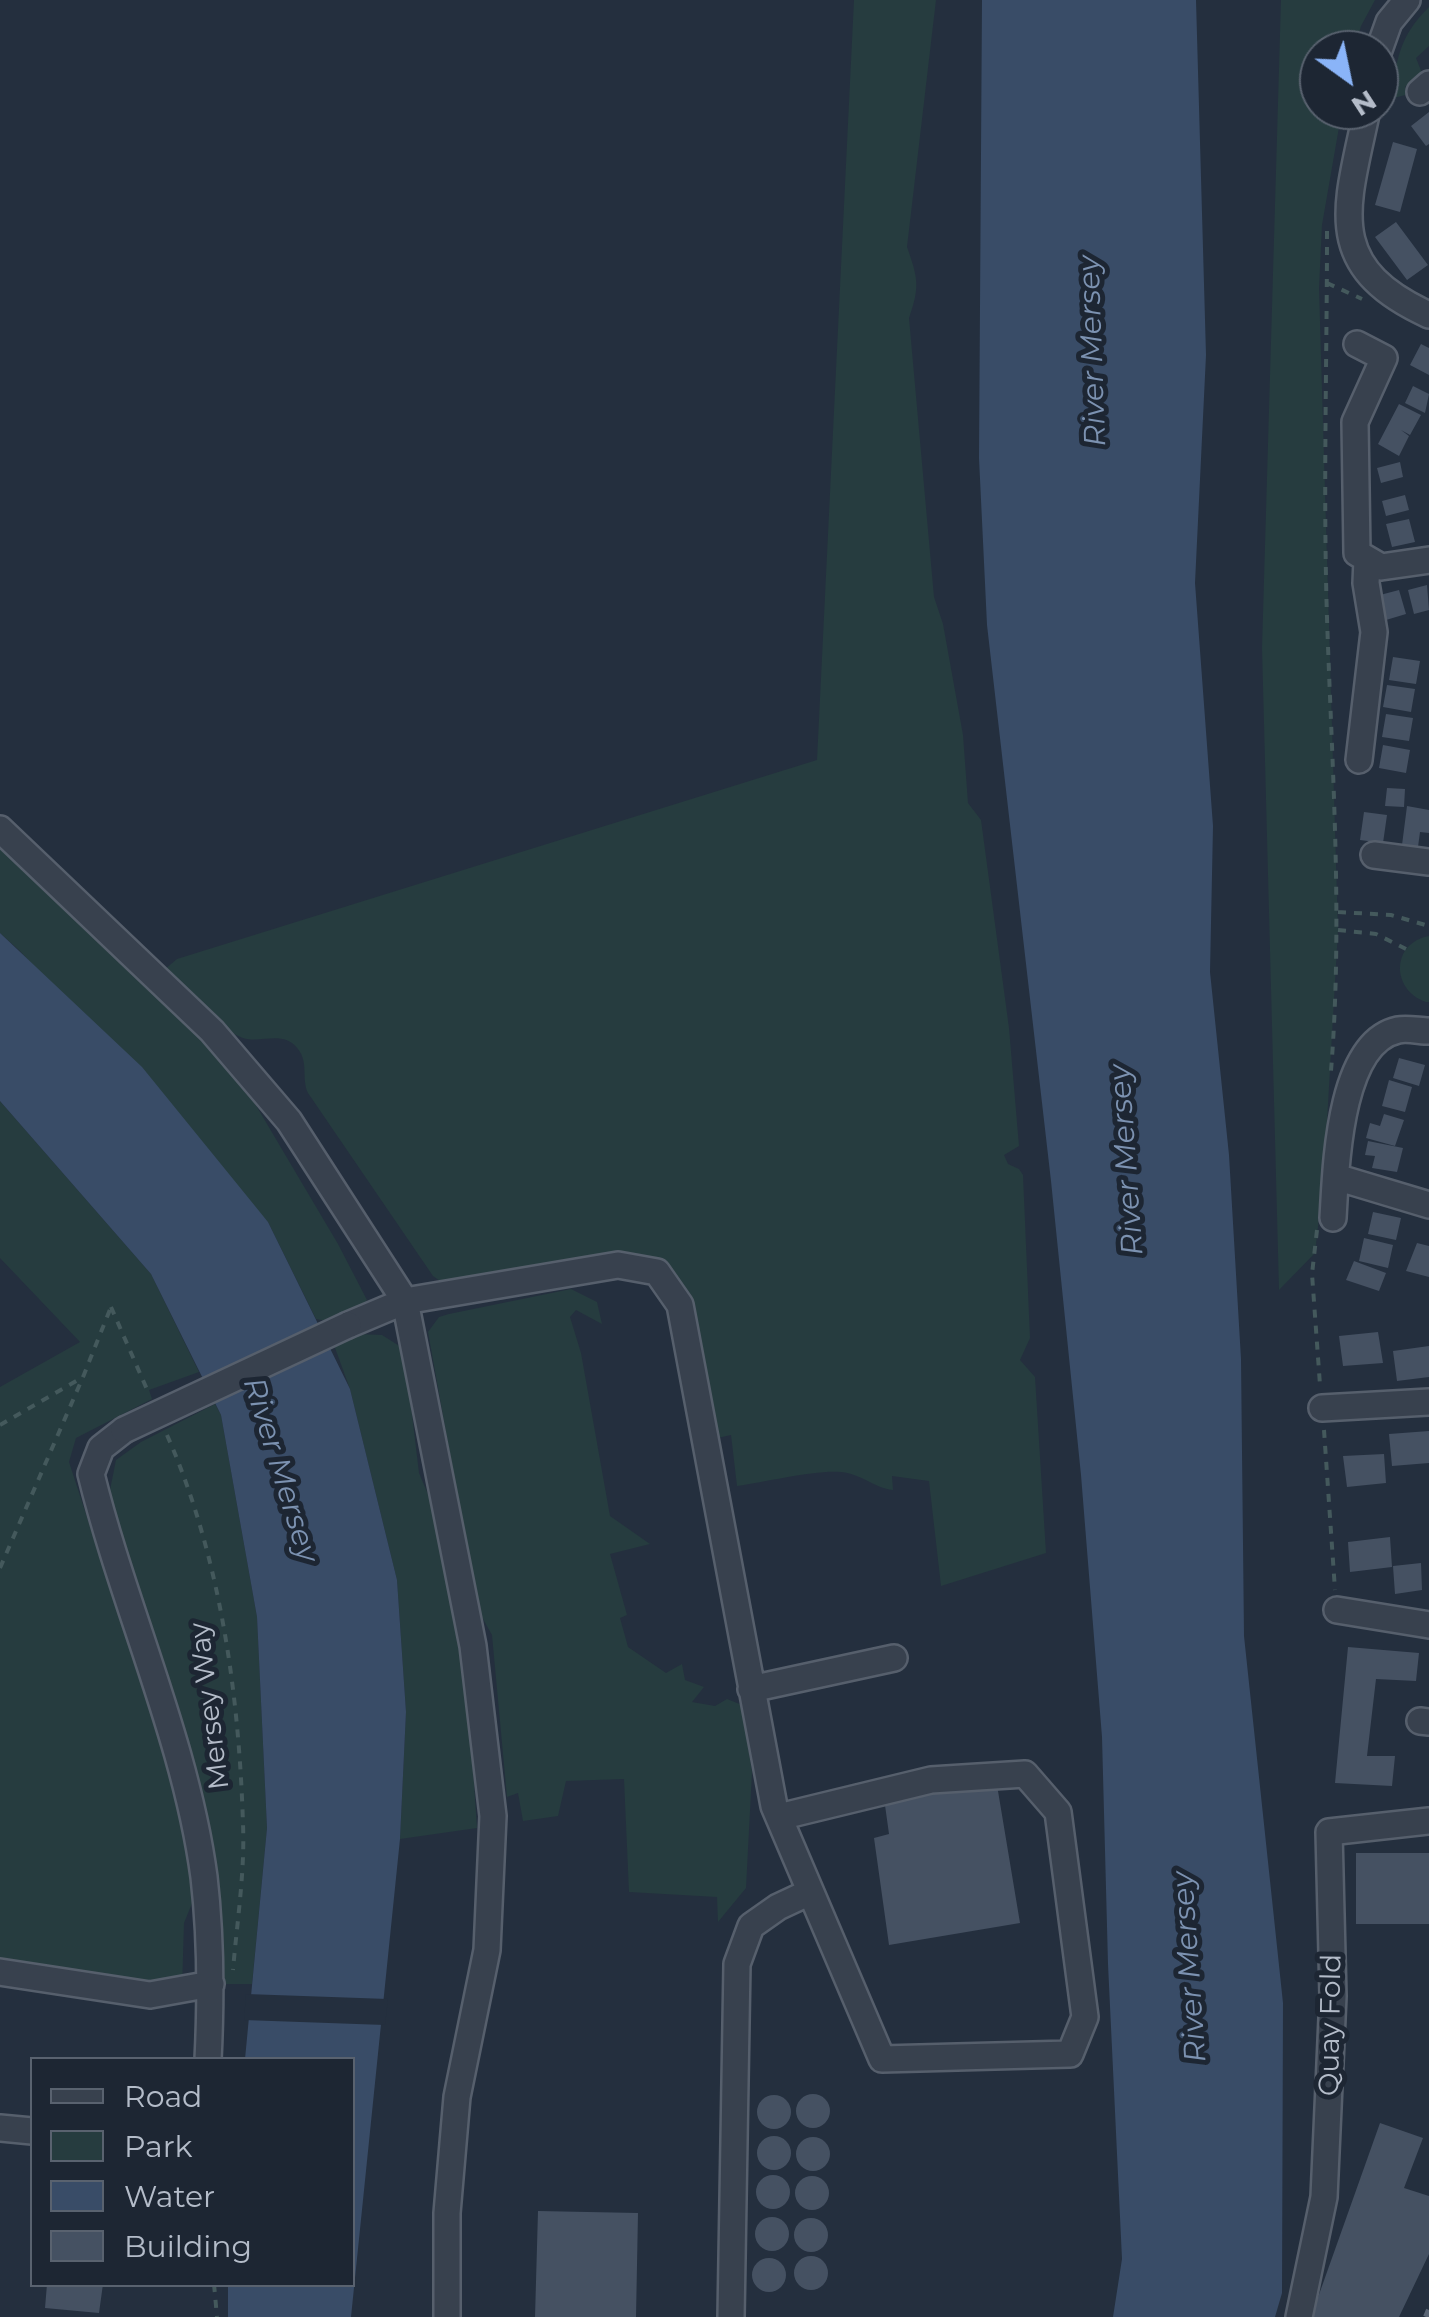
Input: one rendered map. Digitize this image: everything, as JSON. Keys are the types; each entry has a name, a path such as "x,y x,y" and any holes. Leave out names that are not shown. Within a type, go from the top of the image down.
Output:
{"street":[{"path":"1387,30 1407,0"},
{"path":"1362,130 1349,198 1349,232 1357,256 1381,289 1429,315"},
{"path":"1357,344 1384,358 1355,422 1357,553 1380,567 1429,560"},
{"path":"1359,760 1374,632 1366,583 1368,560"},
{"path":"0,829 212,1030 290,1121 405,1301 474,1646 493,1816 487,1950 458,2096 447,2213 447,2317"},
{"path":"1374,855 1429,862"},
{"path":"1326,1216 1353,1075 1374,1043 1398,1030 1429,1031"},
{"path":"1336,1177 1429,1205"},
{"path":"209,2057 222,1983 204,1876 178,1762 91,1474 100,1448 124,1430 405,1301 618,1264 657,1272 680,1304 779,1817 882,2059 1070,2054 1085,2017 1058,1812 1024,1774 931,1780 779,1817"},
{"path":"1322,1408 1429,1402"},
{"path":"1337,1610 1429,1625"},
{"path":"752,1690 894,1658"},
{"name":"Quay Fold","path":"1299,2317 1326,2181 1333,1996 1329,1832 1429,1821"},
{"path":"731,2317 737,1964 751,1926 810,1892"},
{"path":"0,1972 150,1995 222,1983"},
{"path":"0,2128 30,2131"}],"path":[{"path":"1327,227 1327,612 1338,912 1338,988 1330,1086"},
{"path":"1338,912 1391,915 1429,926"},
{"path":"1338,930 1376,934 1406,949"},
{"path":"1326,1216 1312,1274 1337,1610"},
{"path":"0,1568 111,1307 152,1400"},
{"path":"0,1425 84,1377"},
{"name":"Mersey Way","path":"168,1435 191,1489 228,1644 244,1827 222,1983"},
{"path":"214,2287 217,2317"}],"green space":[{"path":"854,0 936,0 907,247 916,282 909,318 934,597 943,624 963,735 968,803 981,820 1009,1028 1019,1146 1004,1155 1008,1164 1023,1175 1030,1338 1020,1360 1035,1377 1046,1553 941,1586 929,1481 892,1476 893,1490 848,1473 830,1472 737,1486 731,1435 713,1439 672,1273 656,1259 632,1254 443,1283 433,1276 308,1093 298,1049 287,1040 238,1036 157,976 177,959 817,760"},
{"path":"1281,0 1375,0 1360,30 1299,30 1299,130 1339,130 1322,225 1319,288 1338,930 1324,1174 1315,1253 1279,1290 1262,648"},
{"path":"1429,7 1429,46 1416,58 1422,73 1405,87 1409,94 1399,97 1399,57"},
{"path":"0,829 212,1031 367,1300 348,1325 316,1319 268,1222 0,933"},
{"path":"1429,936 1426,1002 1406,988 1400,967 1408,948"},
{"path":"0,1101 151,1274 199,1372 149,1390 152,1399 76,1438 69,1462 202,1869 108,1500 116,1460 141,1442 215,1404 221,1415 257,1617 267,1828 252,1984 211,1984 202,1879 184,1923 182,1989 0,1962 0,1387 80,1342 0,1258"},
{"path":"571,1289 597,1302 602,1324 576,1310 570,1317 581,1353 610,1516 650,1544 610,1554 627,1615 620,1618 628,1647 666,1673 682,1664 685,1680 704,1687 692,1702 715,1706 727,1699 742,1705 752,1772 746,1888 718,1922 717,1897 629,1892 624,1779 566,1781 558,1816 523,1821 518,1793 507,1797 492,1635 478,1610 428,1332 439,1317"},
{"path":"358,1334 382,1335 401,1347 406,1364 419,1473 433,1506 465,1650 477,1828 400,1839 406,1712 397,1580 350,1389 334,1345"}],"water":[{"name":"River Mersey","path":"982,0 1196,0 1206,355 1195,583 1213,826 1210,972 1229,1155 1241,1359 1244,1636 1283,2003 1282,2293 1275,2317 1113,2317 1122,2259 1102,1737 1081,1475 1051,1181 987,625 979,458"},
{"name":"River Mersey","path":"0,933 142,1067 268,1222 350,1389 397,1580 406,1712 400,1839 355,2278 355,2057 245,2057 267,1828 257,1617 221,1415 151,1274 0,1101"},
{"path":"228,2287 354,2287 351,2317 228,2317"}],"pier":[{"path":"246,1994 388,1999 385,2025 244,2020"}],"building":[{"path":"1429,112 1429,144 1426,146 1411,126"},
{"path":"1393,142 1417,149 1400,212 1375,205"},
{"path":"1396,222 1428,265 1407,280 1375,237"},
{"path":"1421,344 1429,348 1429,375 1410,365"},
{"path":"1413,386 1429,394 1425,413 1405,403"},
{"path":"1399,404 1421,415 1410,435 1401,430 1409,436 1399,456 1378,444"},
{"path":"1400,462 1403,477 1381,483 1377,468"},
{"path":"1405,495 1409,510 1386,516 1382,501"},
{"path":"1409,519 1415,542 1392,547 1386,524"},
{"path":"1427,585 1429,610 1414,614 1408,590"},
{"path":"1399,590 1406,614 1386,620 1380,595"},
{"path":"1393,657 1420,661 1416,684 1389,680"},
{"path":"1387,685 1415,689 1411,712 1383,707"},
{"path":"1386,714 1413,718 1409,741 1382,737"},
{"path":"1383,745 1410,750 1406,773 1379,768"},
{"path":"1387,788 1405,789 1404,807 1385,806"},
{"path":"1407,806 1429,810 1429,833 1420,832 1418,847 1402,845"},
{"path":"1364,812 1387,815 1383,843 1360,840"},
{"path":"1399,1058 1425,1065 1419,1086 1393,1078"},
{"path":"1389,1080 1412,1087 1405,1112 1382,1106"},
{"path":"1384,1114 1404,1120 1395,1146 1366,1138 1370,1123 1380,1126"},
{"path":"1368,1141 1403,1148 1397,1172 1372,1168 1375,1156 1365,1155"},
{"path":"1373,1212 1401,1218 1396,1240 1368,1234"},
{"path":"1364,1238 1393,1245 1388,1268 1359,1261"},
{"path":"1417,1243 1429,1246 1429,1277 1406,1271"},
{"path":"1354,1261 1386,1273 1379,1291 1346,1280"},
{"path":"1378,1332 1383,1363 1343,1366 1339,1336"},
{"path":"1429,1346 1429,1377 1397,1381 1393,1351"},
{"path":"1429,1431 1429,1463 1392,1466 1389,1434"},
{"path":"1384,1454 1386,1483 1347,1487 1343,1456"},
{"path":"1390,1537 1392,1567 1350,1572 1348,1542"},
{"path":"1421,1563 1422,1590 1395,1594 1393,1566"},
{"path":"1348,1647 1419,1653 1416,1681 1376,1679 1367,1756 1395,1756 1392,1786 1335,1783"},
{"path":"996,1779 1020,1923 889,1945 874,1838 889,1834 884,1798"},
{"path":"1356,1853 1429,1853 1429,1924 1356,1924"},
{"path":"813,2094 825,2099 830,2111 825,2123 813,2128 801,2123 796,2111 801,2099"},
{"path":"774,2095 786,2100 791,2112 786,2124 774,2129 762,2124 757,2112 762,2100"},
{"path":"1380,2123 1423,2138 1404,2188 1429,2196 1429,2254 1399,2317 1311,2317"},
{"path":"774,2136 786,2141 791,2153 786,2165 774,2170 762,2165 757,2153 762,2141"},
{"path":"813,2137 825,2142 830,2154 825,2166 813,2171 801,2166 796,2154 801,2142"},
{"path":"773,2175 785,2180 790,2192 785,2204 773,2209 761,2204 756,2192 761,2180"},
{"path":"812,2176 824,2181 829,2193 824,2205 812,2210 800,2205 795,2193 800,2181"},
{"path":"538,2211 638,2213 636,2317 535,2317"},
{"path":"772,2217 784,2222 789,2234 784,2246 772,2251 760,2246 755,2234 760,2222"},
{"path":"811,2218 823,2223 828,2235 823,2247 811,2252 799,2247 794,2235 799,2223"},
{"path":"811,2256 823,2261 828,2273 823,2285 811,2290 799,2285 794,2273 799,2261"},
{"path":"769,2258 781,2263 786,2275 781,2287 769,2292 757,2287 752,2275 757,2263"},
{"path":"47,2287 103,2287 99,2313 45,2308"}],"railway":[{"path":"1426,2317 1429,2310"}]}
